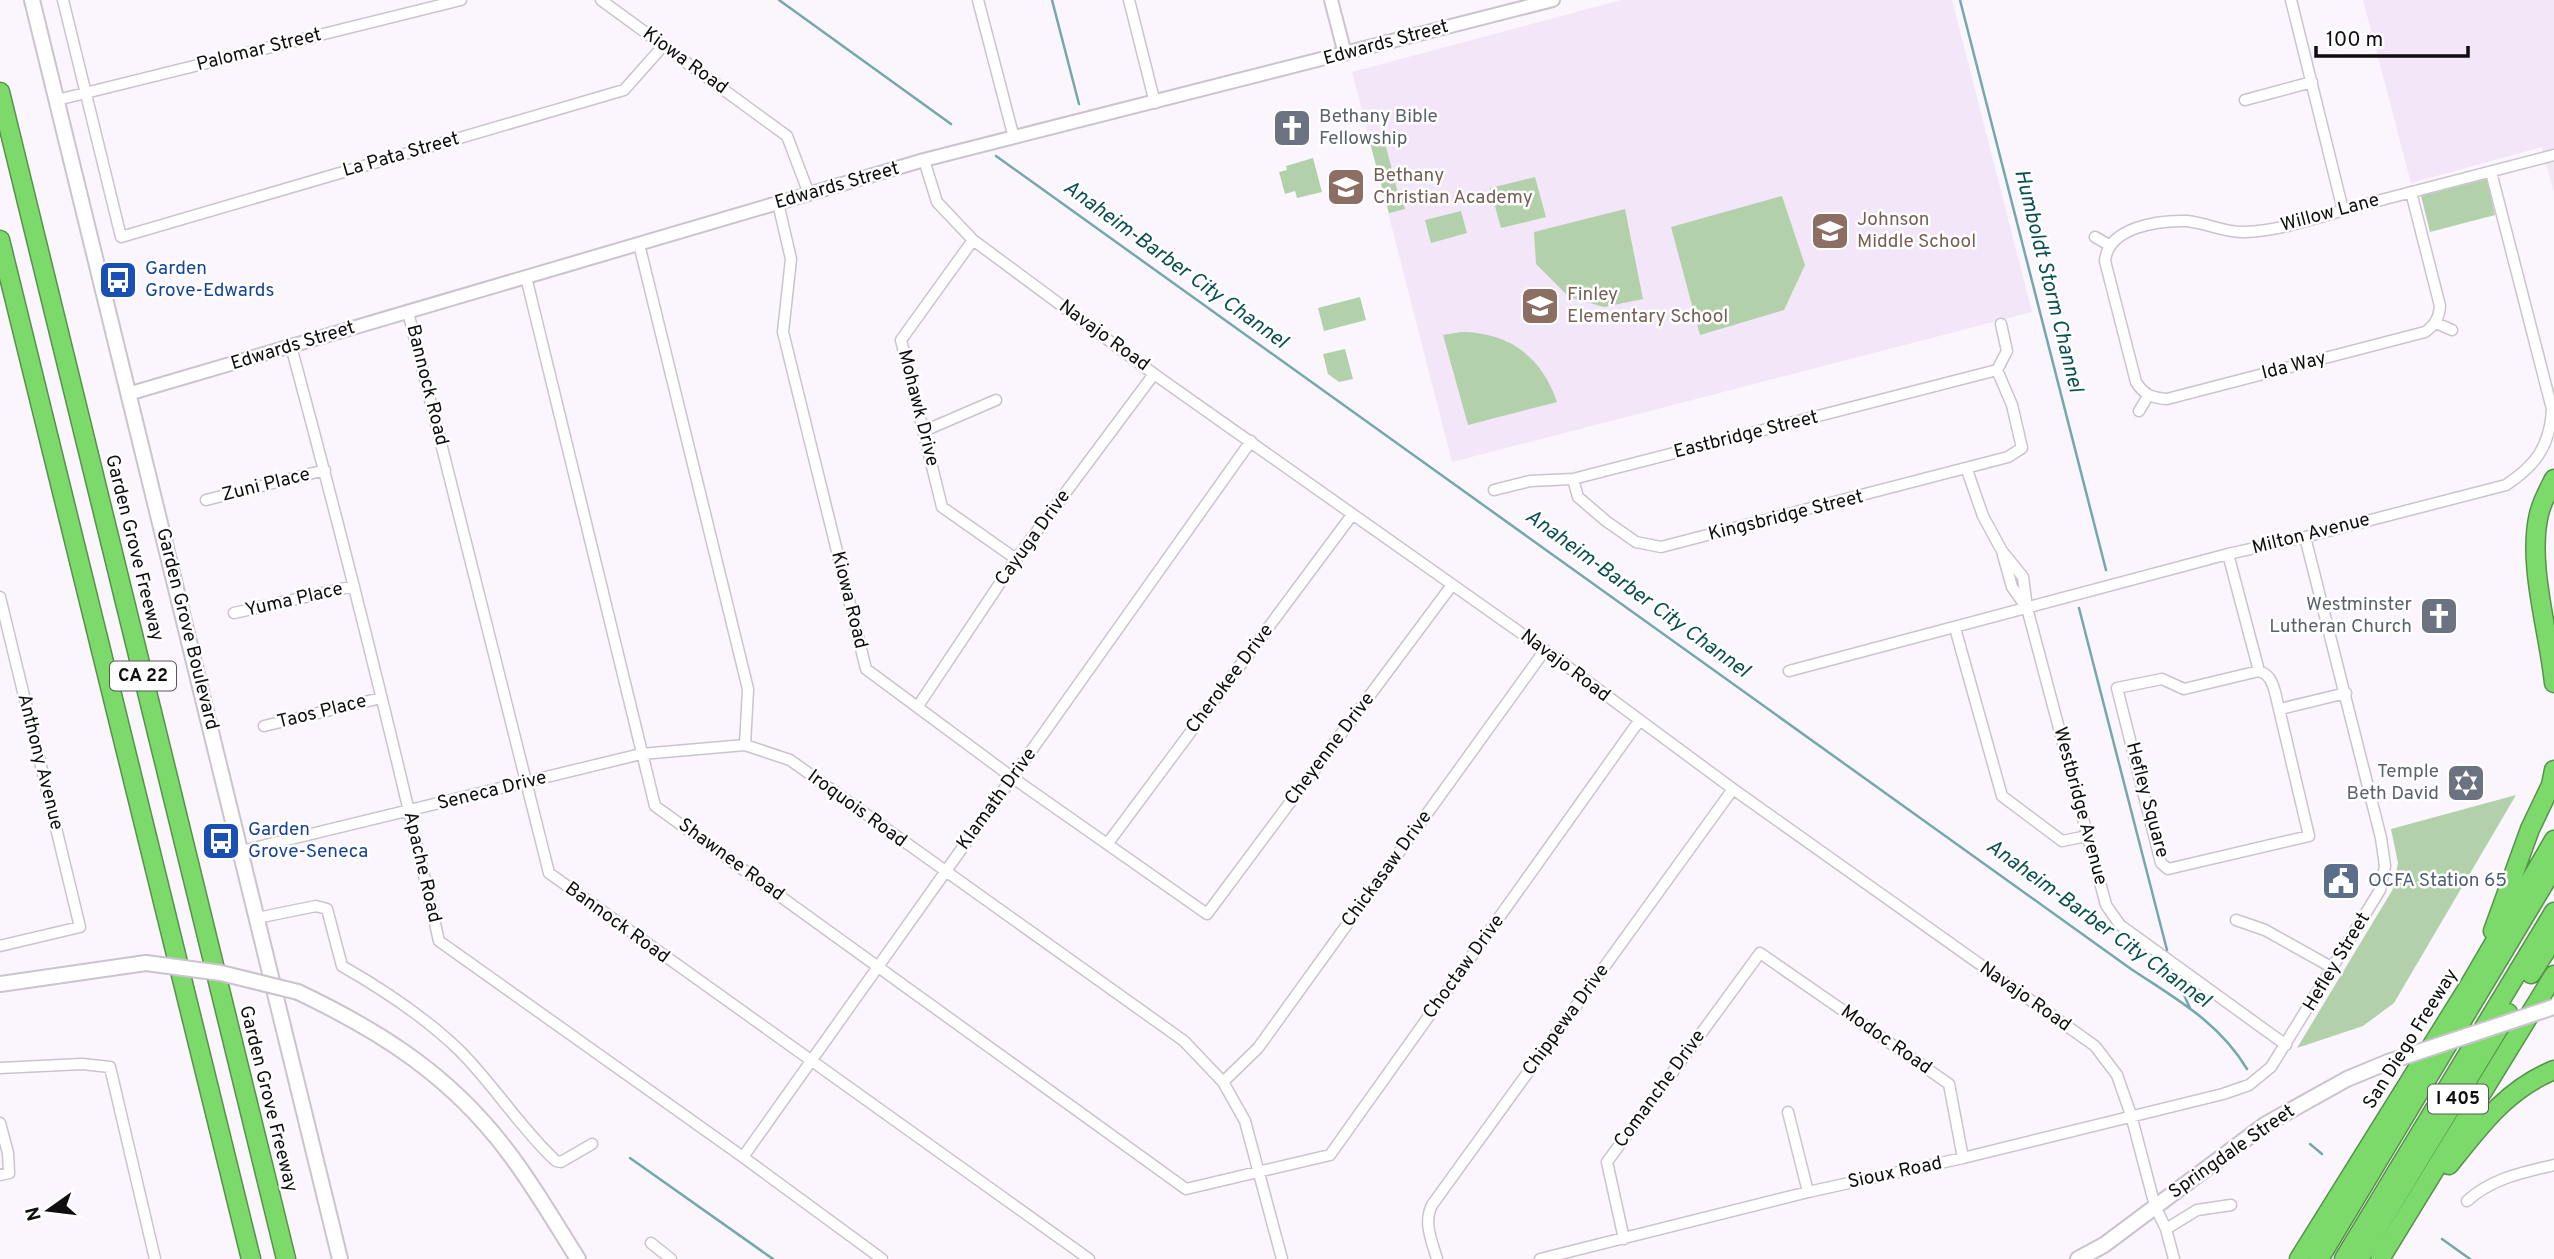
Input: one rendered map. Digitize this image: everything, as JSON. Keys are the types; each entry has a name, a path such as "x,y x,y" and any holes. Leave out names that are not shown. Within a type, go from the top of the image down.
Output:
{"highway":[{"name":"Garden Grove Freeway","path":"0,92 286,1259"},
{"name":"CA 22","path":"0,240 251,1259"},
{"path":"2554,479 2543,500 2536,534 2540,594 2554,683"},
{"path":"2489,952 2496,920 2530,829 2551,785 2554,770"},
{"name":"San Diego Freeway","path":"2300,1259 2489,952 2554,840"},
{"path":"2319,1259 2554,867"},
{"path":"2344,1259 2554,912"},
{"name":"I 405","path":"2360,1259 2554,938"},
{"path":"2380,1259 2554,975"},
{"path":"2406,1220 2484,1121 2507,1097 2554,1070"}],"main road":[{"name":"Garden Grove Boulevard","path":"32,0 340,1259"},
{"path":"0,984 146,964 221,973 298,992 352,1018 411,1055 445,1083 477,1114 508,1152 578,1259"},
{"name":"Springdale Street","path":"2078,1259 2104,1245 2266,1124 2347,1079 2388,1062 2554,1007"}],"street":[{"path":"63,0 86,93"},
{"name":"Palomar Street","path":"57,100 461,0"},
{"name":"Kiowa Road","path":"601,0 787,136 809,194"},
{"path":"978,0 1014,138"},
{"path":"1129,0 1155,103"},
{"path":"1331,0 1345,54"},
{"name":"Edwards Street","path":"128,394 924,160 1553,0"},
{"path":"2291,0 2343,210"},
{"name":"La Pata Street","path":"86,93 121,237 624,90 664,45"},
{"path":"2245,100 2312,82"},
{"name":"Willow Lane","path":"2109,245 2121,233 2160,223 2187,222 2241,233 2268,229 2554,155"},
{"name":"Navajo Road","path":"924,160 937,202 973,240 1154,374 1545,650 1732,789 2095,1046 2116,1075 2131,1115 2155,1206 2166,1229 2174,1259"},
{"name":"Milton Avenue","path":"1789,671 2228,554 2506,485 2529,470 2551,429 2552,409 2491,172"},
{"path":"2411,192 2440,306 2436,323 2452,330"},
{"name":"Kiowa Road","path":"778,203 791,259 783,331 866,669 1013,778 1207,914"},
{"path":"2095,237 2109,245 2105,261 2136,382 2148,396 2139,411"},
{"name":"Mohawk Drive","path":"973,240 901,340 942,507 1016,559"},
{"path":"639,244 748,689 745,745"},
{"name":"Shawnee Road","path":"526,277 655,806 1186,1189 1259,1171"},
{"name":"Bannock Road","path":"408,312 548,873 1089,1259"},
{"name":"Ida Way","path":"2148,396 2167,399 2425,332 2436,323"},
{"path":"1997,370 2007,351 2001,324"},
{"name":"Apache Road","path":"291,346 325,470 410,811 439,941 882,1259"},
{"name":"Kingsbridge Street","path":"1573,479 1578,497 1606,521 1636,542 1661,547 1967,470 2008,457 2022,448 2012,405 1997,370"},
{"name":"Eastbridge Street","path":"1494,490 1530,481 1573,479 1997,370"},
{"name":"Cayuga Drive","path":"918,706 1016,559 1154,374"},
{"path":"924,430 996,400"},
{"name":"Klamath Drive","path":"743,1157 1251,441"},
{"name":"Zuni Place","path":"206,500 325,470"},
{"name":"Westbridge Avenue","path":"1967,470 1983,516 2002,551 2023,577 2027,608 2106,905 2120,925 2286,1045"},
{"name":"Cherokee Drive","path":"1108,843 1352,515"},
{"name":"Hefley Street","path":"2249,1085 2271,1068 2286,1045 2380,890 2385,866 2381,838 2346,693 2305,537"},
{"name":"Hefley Square","path":"2228,554 2259,671"},
{"name":"Cheyenne Drive","path":"1207,914 1452,584"},
{"name":"Yuma Place","path":"233,613 354,586"},
{"name":"Anthony Avenue","path":"0,597 80,927 0,946"},
{"path":"1955,628 2002,796 2062,841 2087,836"},
{"name":"Chickasaw Drive","path":"1223,1082 1258,1048 1545,650"},
{"name":"Hefley Square","path":"2259,671 2272,680 2309,836 2168,869 2161,863 2117,688 2162,678 2184,689 2259,671"},
{"path":"2280,709 2346,693"},
{"name":"Taos Place","path":"264,726 381,698"},
{"name":"Choctaw Drive","path":"1259,1171 1330,1155 1639,721"},
{"name":"Seneca Drive","path":"242,851 641,754 745,745"},
{"name":"Iroquois Road","path":"745,745 790,760 1184,1041 1223,1082 1245,1121 1282,1259"},
{"name":"Chippewa Drive","path":"1437,1259 1427,1216 1432,1205 1732,789"},
{"path":"257,918 316,906 327,909 342,966 385,991 425,1020 461,1052 556,1161 561,1162 593,1144"},
{"path":"2236,920 2265,930 2333,968"},
{"name":"Modoc Road","path":"1760,954 1949,1084 1963,1158"},
{"name":"Comanche Drive","path":"1624,1239 1607,1162 1760,954"},
{"path":"0,1068 82,1065 110,1067 155,1259"},
{"name":"Sioux Road","path":"1541,1259 1808,1192 1963,1158 2223,1094 2249,1085"},
{"path":"1788,1112 1808,1192"},
{"path":"0,1123 8,1153 5,1174"},
{"path":"2467,1201 2482,1187 2500,1179 2554,1165"},
{"path":"2166,1229 2197,1210 2231,1205"},
{"path":"651,1243 671,1259"}],"shaded area":[{"path":"1621,0 1952,0 2032,312 1452,462 1352,72"},
{"path":"2363,0 2554,0 2554,193 2542,147 2411,183"}],"green space":[{"path":"1384,139 1399,197 1402,197 1405,209 1389,213 1370,143"},
{"path":"1313,158 1322,192 1297,198 1295,191 1285,194 1279,172 1287,170 1286,166"},
{"path":"1535,177 1546,217 1501,228 1490,188"},
{"path":"2487,179 2495,215 2430,232 2421,196"},
{"path":"1782,196 1805,265 1784,310 1700,335 1671,227"},
{"path":"1625,209 1643,299 1604,307 1569,297 1536,264 1534,232"},
{"path":"1461,211 1467,233 1431,243 1425,220"},
{"path":"1360,297 1366,320 1324,331 1318,308"},
{"path":"1461,332 1494,337 1521,350 1542,372 1557,402 1468,425 1443,335"},
{"path":"1345,349 1353,379 1339,382 1328,374 1323,354"},
{"path":"2516,795 2394,1003 2363,1026 2297,1048 2393,889 2398,863 2391,829"}],"waterway":[{"name":"Anaheim-Barber City Channel","path":"779,0 951,124"},
{"path":"1052,0 1079,104"},
{"name":"Humboldt Storm Channel","path":"1960,0 2106,570"},
{"name":"Anaheim-Barber City Channel","path":"996,156 2131,969 2180,1001 2223,1038 2247,1069"},
{"name":"Humboldt Storm Channel","path":"2079,608 2167,950"},
{"path":"2184,995 2190,1008"},
{"path":"2310,1144 2322,1154"},
{"path":"630,1158 773,1259"},
{"name":"Anaheim-Barber City Channel","path":"2442,1239 2470,1259"}],"place":[{"name":"Bethany Bible Fellowship","path":"1292,128"},
{"name":"Bethany Christian Academy","path":"1346,187"},
{"name":"Johnson Middle School","path":"1830,231"},
{"name":"Garden Grove-Edwards","path":"118,280"},
{"name":"Finley Elementary School","path":"1540,306"},
{"name":"Westminster Lutheran Church","path":"2439,616"},
{"name":"Temple Beth David","path":"2466,783"},
{"name":"Garden Grove-Seneca","path":"221,841"},
{"name":"OCFA Station 65","path":"2341,881"}]}
